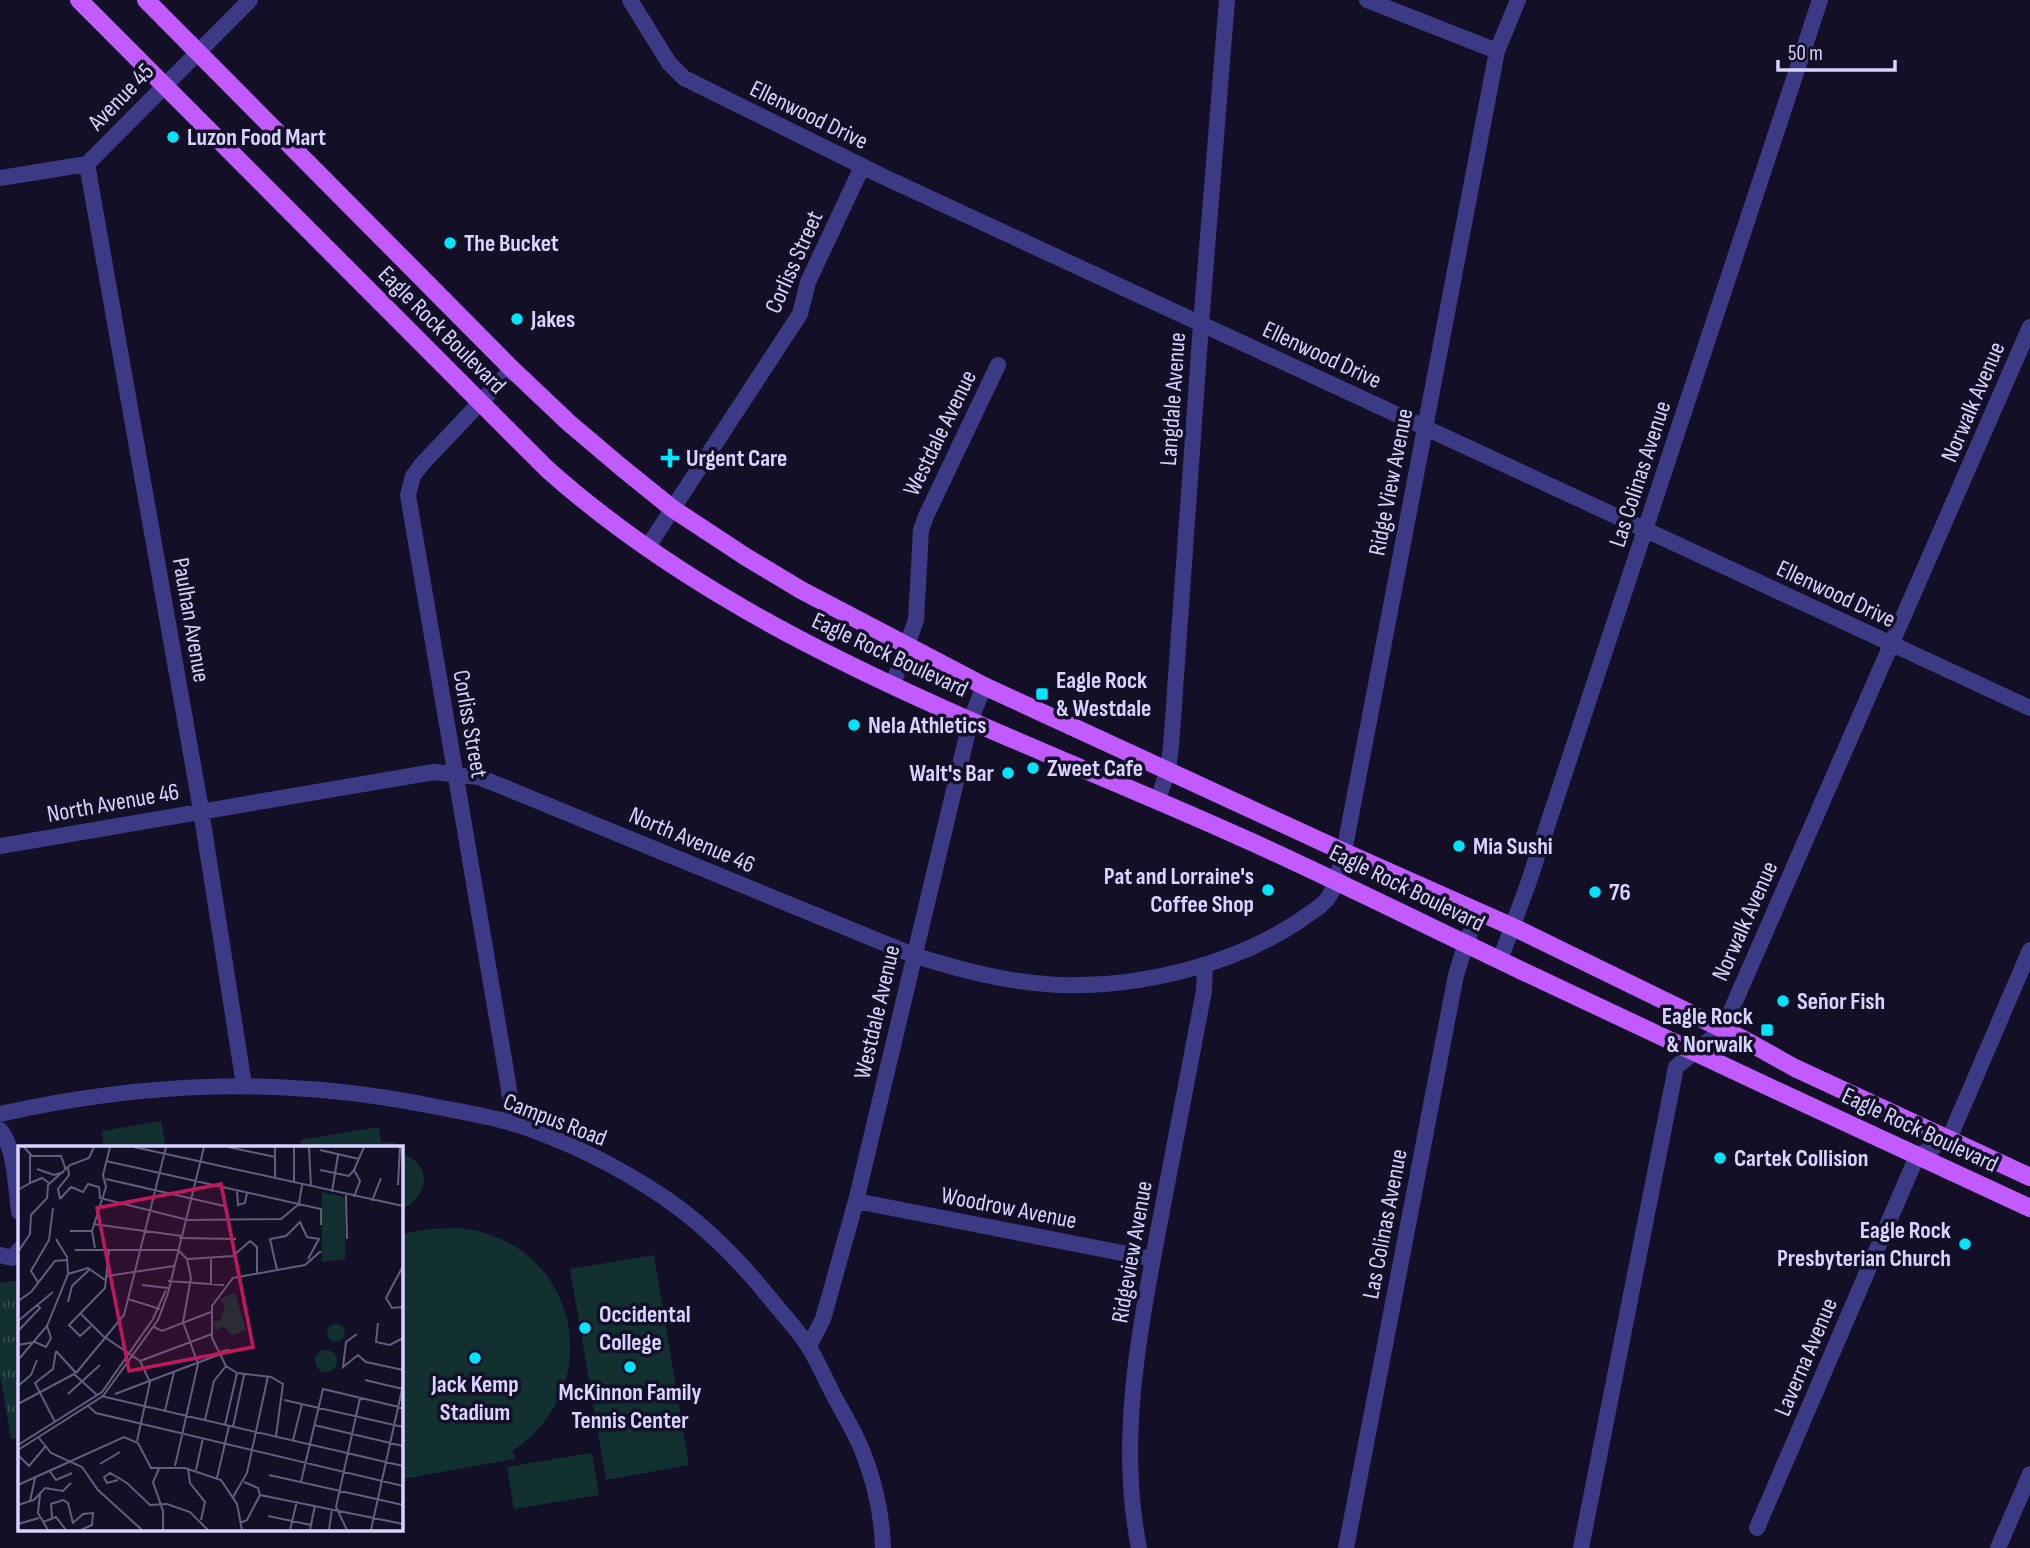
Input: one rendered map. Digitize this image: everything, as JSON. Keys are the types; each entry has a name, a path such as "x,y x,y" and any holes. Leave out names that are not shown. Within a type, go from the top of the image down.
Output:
{"main road":[{"name":"Eagle Rock Boulevard","path":"79,0 553,474 597,512 647,548 787,634 840,661 1158,799 1336,880 1693,1052 2030,1208"},
{"name":"Eagle Rock Boulevard","path":"146,0 512,369 612,460 673,509 746,557 791,584 984,686 1513,927 1795,1068 2030,1177"}],"street":[{"name":"Avenue 45","path":"0,178 87,164 250,0"},
{"name":"Ellenwood Drive","path":"630,0 669,63 684,78 862,167 2030,708"},
{"name":"Langdale Avenue","path":"1158,799 1168,770 1171,747 1227,0"},
{"path":"1367,0 1497,51"},
{"name":"Ridge View Avenue","path":"1344,852 1497,51 1518,0"},
{"name":"Las Colinas Avenue","path":"1500,960 1646,530 1820,0"},
{"name":"Paulhan Avenue","path":"87,164 201,810 243,1085"},
{"name":"Corliss Street","path":"647,548 800,314 808,282 862,167"},
{"name":"Norwalk Avenue","path":"1723,1030 2030,327"},
{"name":"Westdale Avenue","path":"893,684 916,620 921,530 998,365"},
{"name":"Corliss Street","path":"512,369 422,464 413,475 408,495 513,1124"},
{"name":"Westdale Avenue","path":"809,1346 823,1319 856,1201 971,719 984,686"},
{"name":"North Avenue 46","path":"0,846 434,772 455,773 479,777 913,955 971,973 1061,985 1129,981 1163,975 1205,965 1250,948 1289,927 1327,899 1336,880"},
{"path":"1336,880 1344,852"},
{"name":"Las Colinas Avenue","path":"1346,1548 1456,975 1479,912"},
{"path":"1917,1156 1949,1139 2030,950"},
{"name":"Ridgeview Avenue","path":"1139,1548 1135,1531 1132,1475 1133,1376 1204,991 1205,965"},
{"path":"1581,1548 1676,1067 1723,1030"},
{"name":"Campus Road","path":"0,1114 129,1091 243,1085 349,1092 424,1104 513,1124 591,1155 665,1198 700,1226 733,1255 809,1346 861,1448 872,1476 880,1510 883,1548"},
{"path":"0,1130 10,1149 18,1205"},
{"name":"Laverna Avenue","path":"1757,1528 1917,1156"},
{"name":"Woodrow Avenue","path":"856,1201 1153,1259"},
{"path":"0,1255 12,1258 18,1251"},
{"path":"1998,1548 2030,1474"}],"green space":[{"path":"161,1121 166,1146 104,1146 102,1131"},
{"path":"379,1127 381,1143 395,1142 396,1146 299,1146 301,1140"},
{"path":"402,1154 418,1164 424,1179 419,1195 404,1208 405,1216 402,1217"},
{"name":"Jack Kemp Stadium","path":"458,1228 499,1238 531,1258 554,1286 567,1318 570,1354 562,1389 544,1423 513,1451 515,1459 402,1479 402,1234"},
{"name":"McKinnon Family Tennis Center","path":"654,1255 689,1465 606,1480 570,1269"},
{"path":"18,1280 18,1438 11,1439 0,1374 0,1283"},
{"path":"592,1453 599,1495 514,1509 507,1467"}],"place":[{"name":"Luzon Food Mart","path":"173,137"},
{"name":"The Bucket","path":"450,243"},
{"name":"Jakes","path":"517,319"},
{"name":"Urgent Care","path":"670,458"},
{"name":"Eagle Rock & Westdale","path":"1042,694"},
{"name":"Nela Athletics","path":"854,725"},
{"name":"Zweet Cafe","path":"1033,768"},
{"name":"Walt's Bar","path":"1008,773"},
{"name":"Mia Sushi","path":"1459,846"},
{"name":"Pat and Lorraine's Coffee Shop","path":"1268,890"},
{"name":"76","path":"1595,892"},
{"name":"Señor Fish","path":"1783,1001"},
{"name":"Eagle Rock & Norwalk","path":"1767,1030"},
{"name":"Cartek Collision","path":"1720,1158"},
{"name":"Eagle Rock Presbyterian Church","path":"1965,1244"},
{"name":"Occidental College","path":"585,1328"},
{"name":"Jack Kemp Stadium","path":"475,1358"},
{"name":"McKinnon Family Tennis Center","path":"630,1367"}]}
